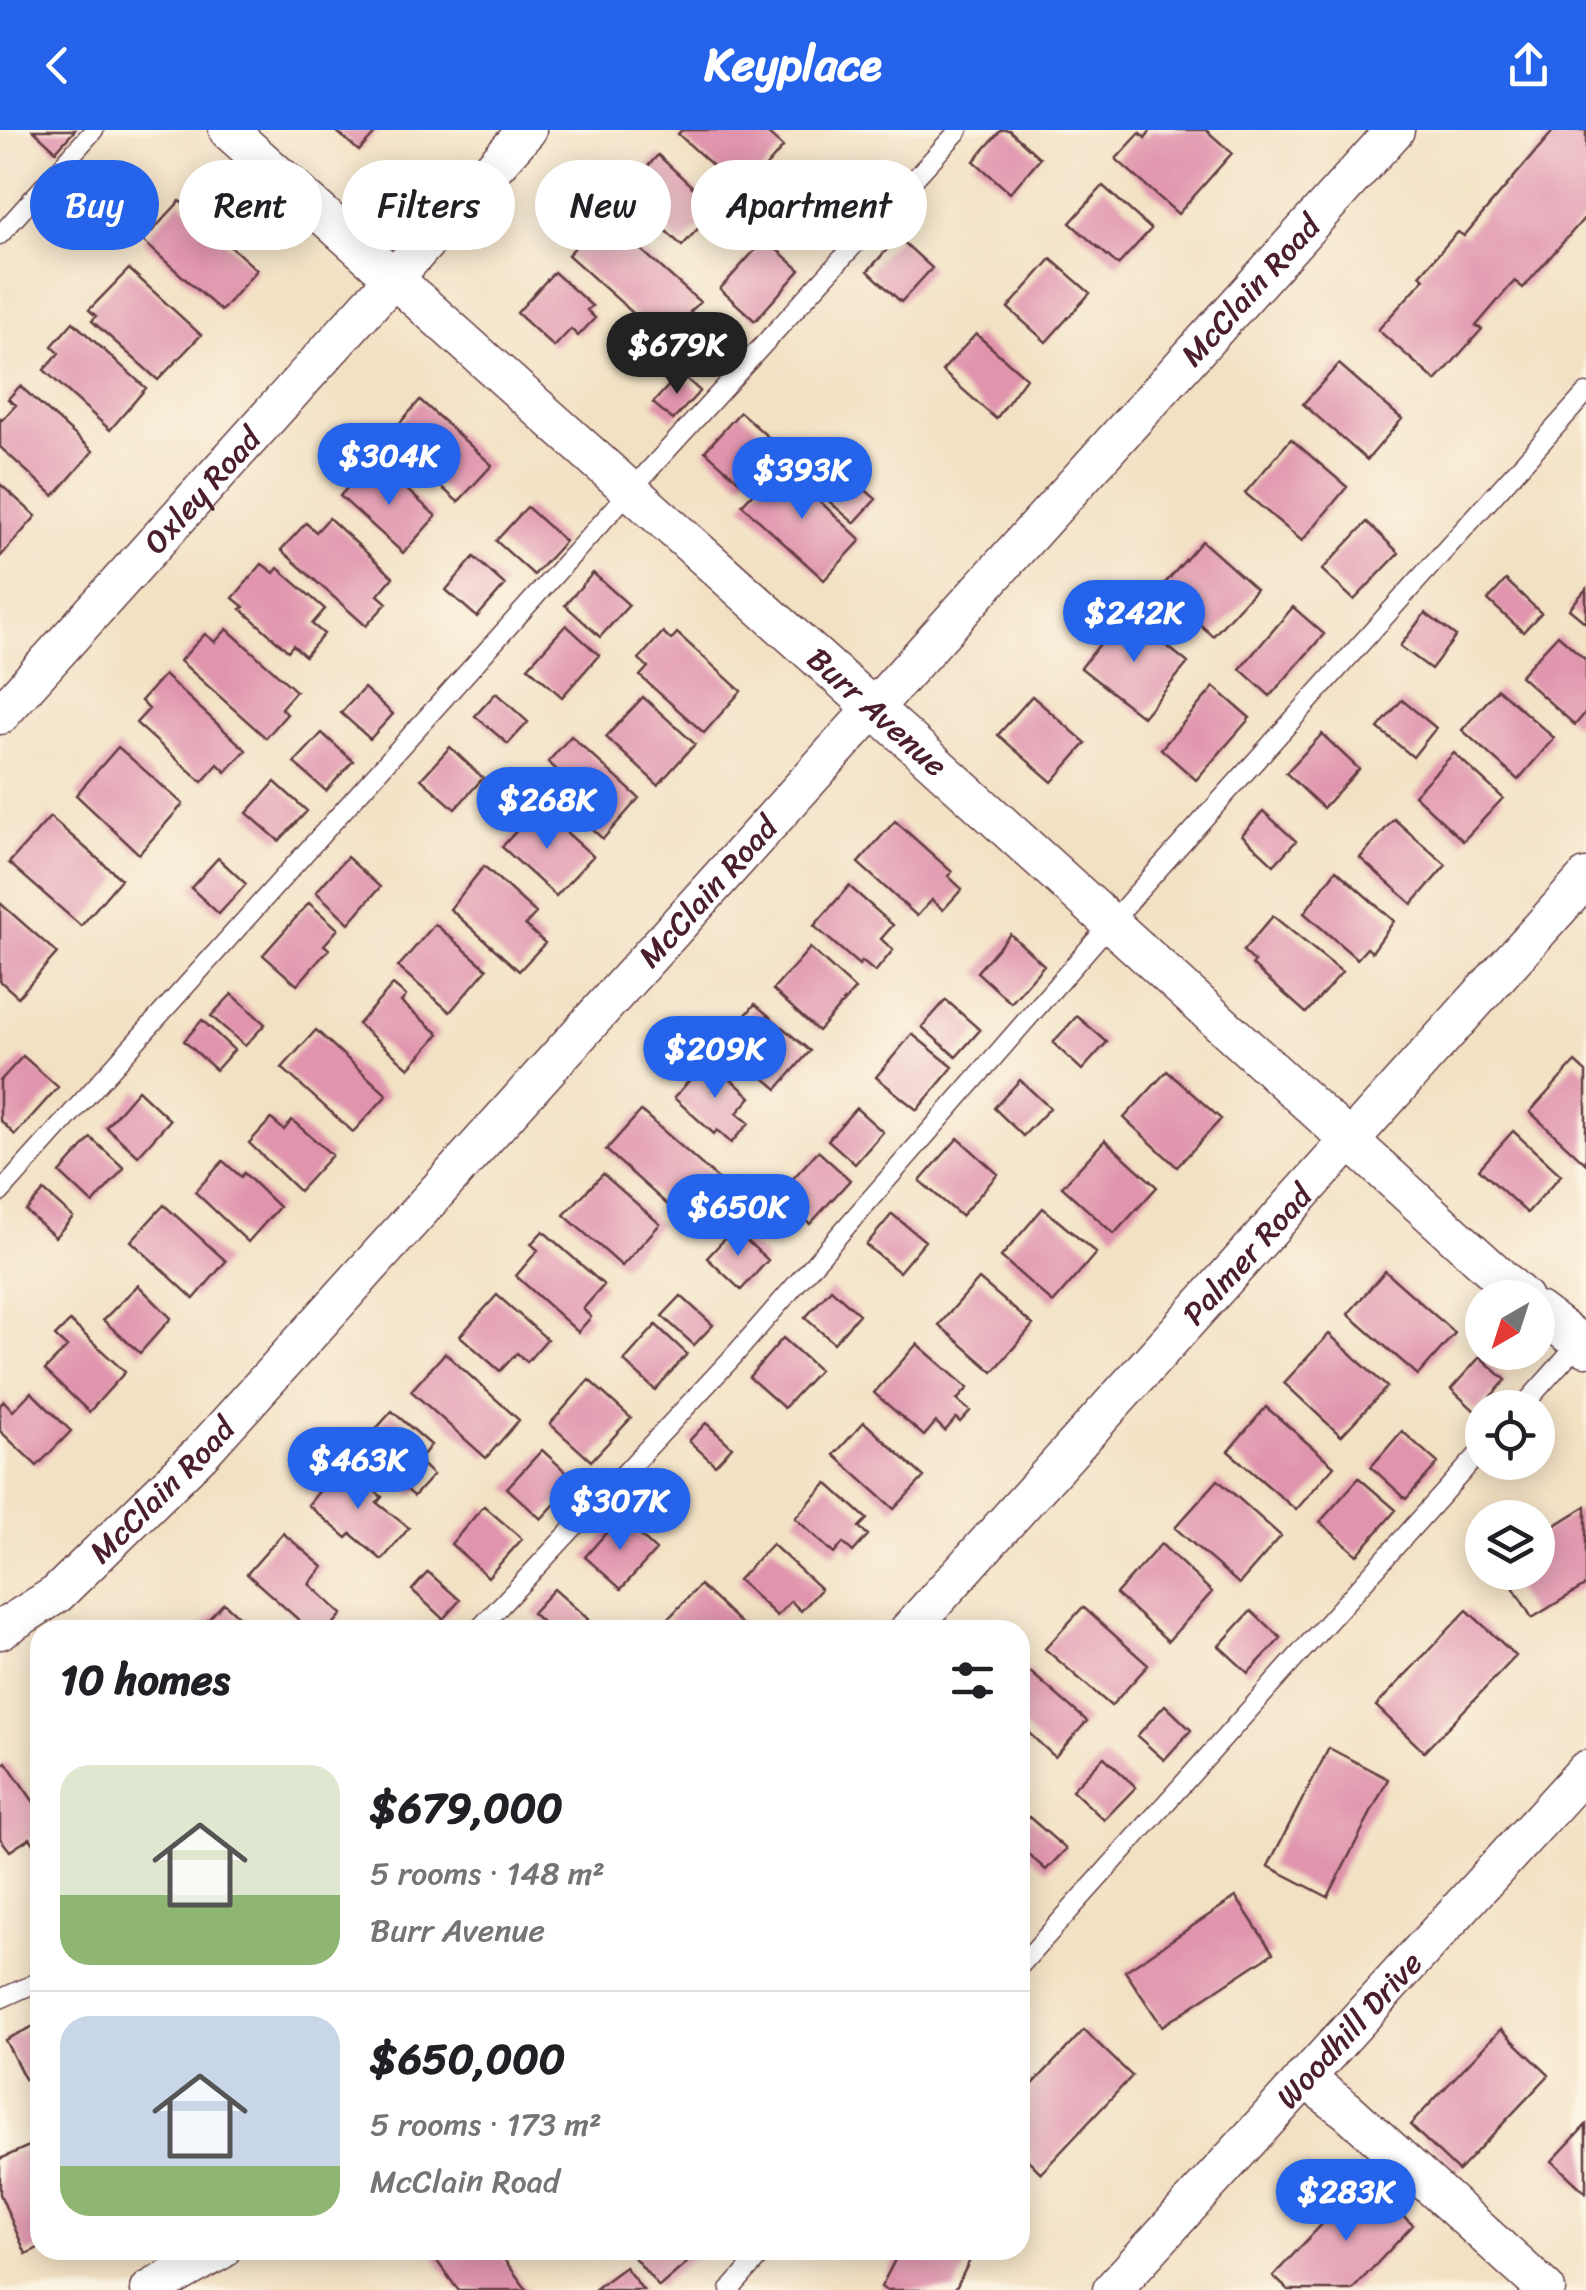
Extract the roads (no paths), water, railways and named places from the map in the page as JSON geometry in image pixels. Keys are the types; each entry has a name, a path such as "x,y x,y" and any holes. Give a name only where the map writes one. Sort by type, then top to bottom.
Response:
{"street":[{"name":"Burr Avenue","path":"228,130 1111,922 1503,1280"},
{"name":"Oxley Road","path":"0,715 527,130"},
{"name":"McClain Road","path":"0,1630 56,1594 202,1452 1395,130"},
{"name":"Palmer Road","path":"918,1620 1586,878"},
{"path":"1555,1322 1584,1342"},
{"name":"Woodhill Drive","path":"1112,2290 1586,1770"},
{"path":"1304,2078 1348,2111 1546,2290"},
{"path":"150,2290 203,2260"}],"lane":[{"path":"0,235 94,130"},
{"path":"0,1193 630,490 959,130"},
{"path":"487,1620 731,1359 1111,922 1586,393"},
{"path":"1538,1390 1584,1342"},
{"path":"1030,1955 1465,1469"},
{"path":"0,1999 30,1986"},
{"path":"730,2290 757,2260"}]}
